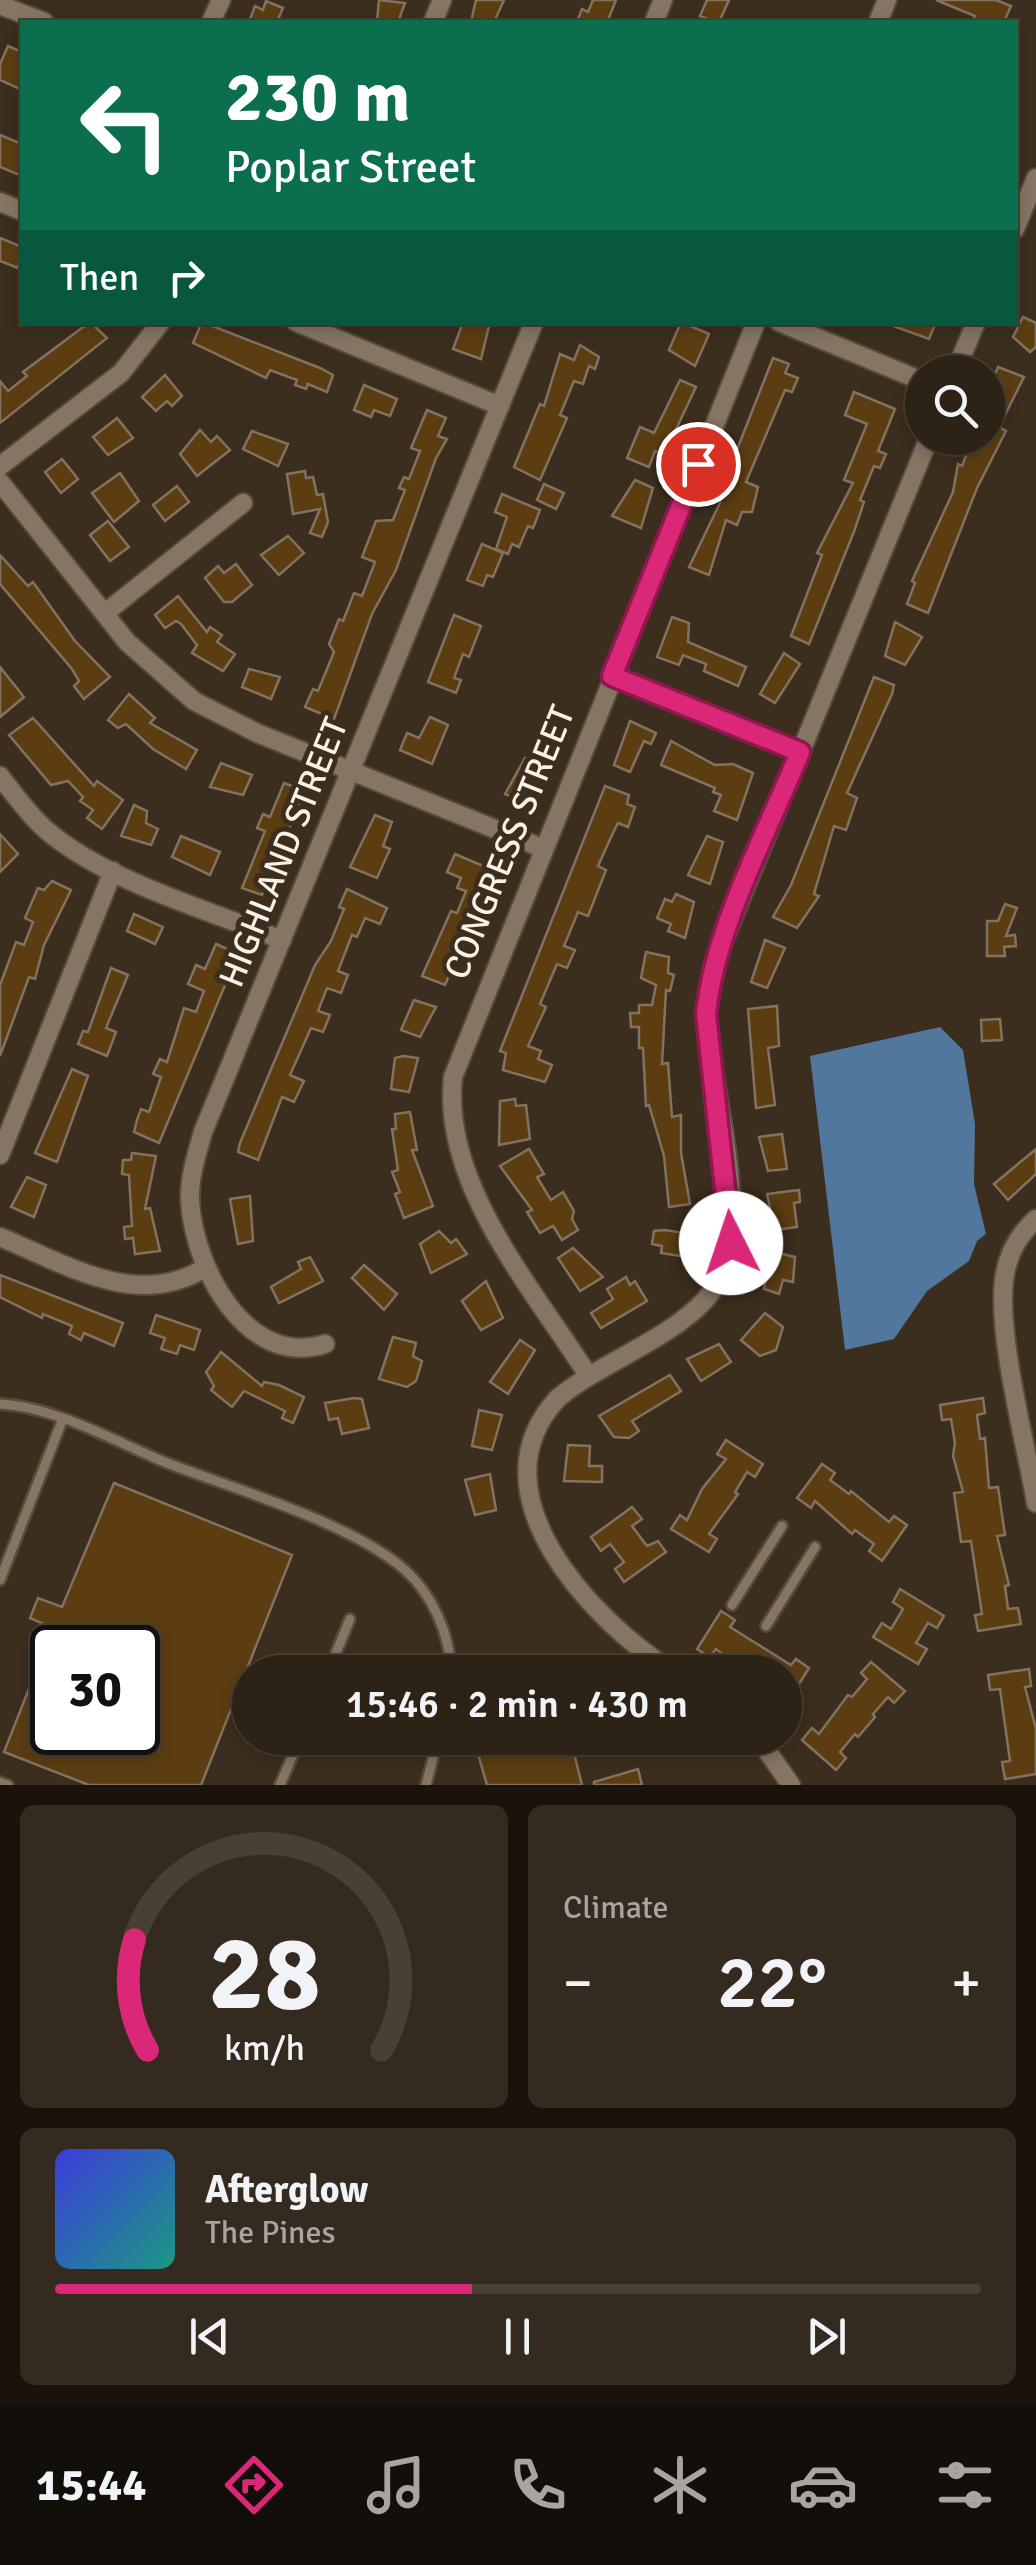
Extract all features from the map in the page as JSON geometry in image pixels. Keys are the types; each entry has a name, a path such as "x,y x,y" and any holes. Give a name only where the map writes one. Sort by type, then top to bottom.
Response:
{"street":[{"path":"0,5 39,20"},
{"path":"1018,222 1036,178"},
{"path":"0,466 121,373 159,325"},
{"path":"303,325 500,406"},
{"name":"HIGHLAND STREET","path":"325,1344 298,1350 261,1335 230,1308 206,1266 191,1212 194,1163 533,325"},
{"name":"CONGRESS STREET","path":"588,1376 482,1208 452,1128 450,1102 458,1057 755,325"},
{"path":"786,325 905,374"},
{"path":"963,355 975,325"},
{"path":"652,1655 600,1612 562,1563 529,1500 525,1463 535,1427 558,1398 690,1313 723,1273 731,1243 706,1014 709,989 721,946 922,455"},
{"path":"0,482 149,665 194,700 244,727 542,848"},
{"path":"105,613 243,504"},
{"path":"612,676 800,752"},
{"path":"0,776 44,828 114,871 282,940"},
{"path":"0,1155 114,871"},
{"path":"1036,1219 1014,1248 1004,1282 1006,1326 1036,1504"},
{"path":"0,1237 129,1286 164,1286 206,1266"},
{"path":"770,1755 792,1785"}],"lane":[{"path":"0,1404 62,1420 324,1526 387,1557 407,1572 436,1613 445,1632 448,1655"},
{"path":"0,1580 62,1420"},
{"path":"732,1605 782,1526"},
{"path":"766,1626 815,1547"},
{"path":"335,1655 350,1620"},
{"path":"280,1785 293,1755"},
{"path":"426,1785 434,1755"},
{"path":"0,1782 8,1785"}],"water":[{"path":"940,1027 963,1050 975,1124 974,1184 986,1234 977,1241 969,1261 927,1291 894,1339 845,1350 810,1056"}],"building":[{"path":"379,0 405,3 399,20 377,20"},
{"path":"476,0 504,0 495,20 471,20"},
{"path":"593,0 616,0 608,20 578,19 582,9 588,12"},
{"path":"707,0 729,0 720,20 700,16"},
{"path":"936,0 996,0 1011,6 1005,20 973,20 975,16"},
{"path":"266,1 283,8 278,20 250,20 255,6 263,10"},
{"path":"8,46 20,51 20,89 0,80 0,64"},
{"path":"0,135 20,143 20,175 0,167"},
{"path":"0,238 20,246 18,268 0,261"},
{"path":"1023,317 1036,323 1036,347 1030,352 1013,337"},
{"path":"86,325 93,325 107,338 0,423 0,381 8,391 27,376 23,372"},
{"path":"201,325 210,325 333,375 327,392 308,384 306,389 295,385 297,380 270,370 266,378 193,343"},
{"path":"462,325 489,325 481,359 453,349"},
{"path":"680,325 709,334 695,366 669,350"},
{"path":"890,325 935,325 929,339"},
{"path":"580,345 599,357 595,369 589,366 583,384 574,381 560,415 567,418 540,480 514,467 540,404 544,406 560,354 574,360"},
{"path":"773,358 789,364 785,373 798,378 792,392 785,390 746,482 758,487 752,512 742,512 737,525 726,520 709,575 689,567 720,503 720,493"},
{"path":"1005,370 1024,377 1005,415"},
{"path":"165,375 182,396 172,406 167,401 156,411 142,397"},
{"path":"680,380 696,387 671,440 676,442 670,457 655,451 649,467 627,458 640,427 654,433"},
{"path":"364,385 397,399 390,416 374,410 371,417 354,410"},
{"path":"854,392 895,409 878,451 886,454 880,468 874,466 860,500 864,502 855,529 809,644 791,636 822,555 817,553 853,483 844,480 867,424 845,415"},
{"path":"427,410 446,418 438,436 447,439 436,458 396,570 372,614 334,719 305,707 313,689 318,691 334,652 329,644 339,619 343,621 354,593 362,596 375,562 362,557 376,521 393,520 405,490 399,488 404,477 409,479 420,451 411,448"},
{"path":"117,418 133,438 108,455 93,437"},
{"path":"200,430 211,442 217,436 230,450 197,476 180,454"},
{"path":"252,431 288,444 278,466 243,449"},
{"path":"966,455 994,455 928,613 907,604 915,583 912,581 953,492 958,464 962,466"},
{"path":"62,459 78,479 61,493 45,472"},
{"path":"305,471 306,478 313,477 317,495 323,494 328,522 322,537 310,533 320,509 293,514 287,474"},
{"path":"120,473 139,501 114,522 92,493"},
{"path":"635,480 653,488 641,528 612,516"},
{"path":"544,484 564,493 556,509 537,500"},
{"path":"177,486 189,502 165,521 153,505"},
{"path":"502,494 540,510 533,528 528,526 519,547 512,544 508,554 496,549 507,517 495,512"},
{"path":"108,521 129,547 110,561 90,535"},
{"path":"288,536 304,553 279,575 261,555"},
{"path":"482,544 503,553 493,577 487,575 483,586 467,580"},
{"path":"0,555 28,586 33,582 75,641 110,677 84,699 74,686 79,681 72,669 0,584"},
{"path":"236,564 252,585 232,602 224,602 205,578 218,566 224,573"},
{"path":"178,596 207,632 210,627 222,635 217,642 235,654 223,671 192,653 197,645 181,624 176,621 165,628 155,615"},
{"path":"454,615 481,626 469,657 463,654 454,678 461,680 456,693 428,682"},
{"path":"672,617 689,623 688,642 746,667 738,686 704,671 706,664 683,655 679,665 657,657"},
{"path":"895,622 922,637 905,665 885,656"},
{"path":"784,653 800,664 775,703 760,694"},
{"path":"0,667 24,697 0,717"},
{"path":"249,669 280,677 271,699 242,687"},
{"path":"874,677 894,685 892,694 847,793 857,798 846,830 834,826 814,894 819,896 797,928 773,917 791,885"},
{"path":"129,694 155,718 150,723 197,750 186,769 153,749 126,724 118,728 108,720"},
{"path":"430,717 448,725 432,764 400,750 407,733 419,738"},
{"path":"33,718 94,786 97,781 123,800 102,829 87,818 93,810 80,801 83,797 68,781 51,785 9,735"},
{"path":"630,721 656,733 651,744 644,741 630,772 614,765"},
{"path":"671,741 715,765 733,764 753,773 737,820 714,811 721,795 713,792 715,788 661,765"},
{"path":"525,758 540,764 535,776 540,778 525,802 505,794"},
{"path":"221,763 252,775 243,795 210,787"},
{"path":"284,783 305,791 262,895 242,888 265,831 257,828 263,814 270,817"},
{"path":"605,786 629,795 627,804 635,807 628,827 618,823 598,866 606,870 588,916 578,912 564,946 575,950 567,968 557,964 540,1004 546,1007 528,1046 541,1051 538,1059 552,1065 545,1082 503,1070 506,1053 500,1051"},
{"path":"134,805 147,811 146,823 158,829 151,845 121,836"},
{"path":"375,815 392,822 383,846 390,849 377,878 350,867"},
{"path":"0,834 18,854 0,872"},
{"path":"181,836 220,852 210,875 172,857"},
{"path":"707,836 723,842 710,884 688,875"},
{"path":"455,854 495,871 445,985 422,976 451,911 457,913 466,891 457,888 461,878 447,872"},
{"path":"52,881 71,890 44,945 35,979 29,977 0,1056 0,985 16,942 24,945 33,922 25,918 38,888 44,890"},
{"path":"347,889 387,908 380,924 365,918 357,937 352,935 338,971 348,975 341,993 327,988 318,1011 330,1015 323,1032 311,1028 290,1075 304,1081 294,1102 282,1097 258,1160 238,1152 240,1143 315,965 331,941 344,909 339,907"},
{"path":"676,894 694,902 685,938 668,931 671,924 657,918 665,899 672,902"},
{"path":"1005,904 1017,908 1006,936 1015,935 1016,946 1004,947 1005,956 987,956 987,921 998,921"},
{"path":"134,914 163,927 155,944 127,931"},
{"path":"765,940 785,948 767,988 751,982"},
{"path":"216,944 234,952 229,965 233,966 159,1143 134,1132 137,1120 141,1109 149,1112 161,1077 153,1074 160,1059 167,1062 184,1008 196,1012 204,991 188,984 196,965 205,969"},
{"path":"646,952 669,957 668,973 674,975 670,991 666,990 662,1064 668,1063 672,1117 681,1115 681,1153 690,1204 669,1207 664,1156 649,1105 646,1106 639,1027 631,1027 630,1013 639,1013 639,1005 652,1005 656,985 641,978"},
{"path":"111,968 128,975 106,1028 116,1032 107,1056 78,1044 83,1031 88,1032"},
{"path":"414,1000 436,1007 420,1037 401,1030"},
{"path":"777,1006 779,1046 768,1048 775,1105 756,1108 748,1009"},
{"path":"1000,1019 1002,1040 982,1041 981,1020"},
{"path":"395,1058 418,1058 409,1092 391,1089"},
{"path":"72,1069 88,1076 57,1162 35,1153"},
{"path":"515,1099 516,1106 526,1105 530,1139 499,1145 500,1101"},
{"path":"410,1112 417,1150 412,1150 433,1206 404,1218 392,1172 398,1170 392,1129 396,1129 395,1114"},
{"path":"782,1134 787,1169 768,1171 759,1137"},
{"path":"529,1149 544,1174 537,1177 551,1200 563,1192 574,1211 572,1219 578,1230 562,1240 553,1226 540,1233 527,1212 532,1210 500,1166"},
{"path":"1036,1149 1036,1174 1008,1200 994,1184"},
{"path":"132,1153 156,1156 145,1209 150,1208 160,1251 135,1254 133,1238 125,1239 124,1227 132,1226 129,1175 122,1174 123,1160 131,1160"},
{"path":"27,1177 46,1185 34,1217 11,1207"},
{"path":"799,1190 800,1202 794,1203 797,1227 775,1230 767,1194"},
{"path":"250,1196 253,1241 238,1244 230,1199"},
{"path":"439,1231 451,1243 456,1239 467,1254 431,1273 420,1244"},
{"path":"654,1231 692,1234 693,1258 661,1253 662,1246 652,1244"},
{"path":"573,1248 603,1277 580,1291 558,1258"},
{"path":"771,1251 795,1257 793,1282 783,1280 779,1294 764,1289"},
{"path":"310,1257 323,1281 279,1303 271,1287 301,1269 298,1262"},
{"path":"364,1265 397,1294 384,1310 352,1278"},
{"path":"0,1275 123,1323 114,1346 84,1333 81,1340 69,1334 72,1326 43,1314 42,1318 0,1297"},
{"path":"626,1277 630,1285 635,1281 647,1301 601,1328 591,1313 613,1299 607,1289"},
{"path":"486,1281 503,1318 481,1330 462,1301"},
{"path":"765,1313 783,1327 776,1350 760,1356 741,1340"},
{"path":"156,1315 200,1330 194,1350 180,1345 177,1354 161,1349 165,1338 150,1333"},
{"path":"393,1337 416,1343 413,1356 422,1361 416,1381 407,1387 379,1379"},
{"path":"520,1340 535,1350 508,1394 490,1382"},
{"path":"719,1344 731,1362 701,1381 687,1359"},
{"path":"221,1352 262,1386 264,1382 279,1385 304,1397 293,1423 282,1418 285,1411 244,1391 232,1407 211,1390 214,1386 206,1372"},
{"path":"670,1375 681,1391 632,1421 639,1431 629,1438 614,1437 599,1416"},
{"path":"983,1398 985,1413 977,1415 980,1439 985,1438 989,1488 998,1487 1005,1535 997,1536 1009,1585 1005,1586 1008,1609 1018,1608 1021,1624 978,1631 975,1615 982,1614 971,1541 961,1542 954,1493 963,1492 953,1456 951,1419 942,1420 940,1405"},
{"path":"362,1399 369,1428 342,1434 338,1418 329,1420 325,1403"},
{"path":"479,1410 502,1415 492,1450 472,1446"},
{"path":"726,1440 763,1464 755,1477 747,1472 735,1492 738,1494 709,1534 717,1539 709,1552 671,1529 680,1515 687,1520 702,1489 726,1459 717,1454"},
{"path":"568,1445 590,1446 589,1466 602,1466 602,1482 564,1481"},
{"path":"822,1464 835,1473 830,1480 849,1494 851,1491 889,1522 894,1516 907,1525 882,1561 869,1551 874,1544 855,1530 852,1534 815,1501 811,1508 797,1498"},
{"path":"490,1474 496,1510 475,1515 465,1480"},
{"path":"114,1483 292,1555 252,1655 232,1655 232,1707 201,1785 89,1785 4,1752 30,1686 30,1755 160,1755 160,1625 46,1625 30,1618 38,1598 62,1607"},
{"path":"632,1507 642,1519 632,1526 647,1546 658,1541 666,1552 624,1582 615,1569 624,1562 610,1544 601,1551 591,1537"},
{"path":"900,1589 944,1616 937,1628 928,1623 916,1643 927,1649 918,1664 873,1637 882,1623 891,1629 903,1609 893,1602"},
{"path":"721,1611 735,1620 730,1627 775,1655 724,1655 716,1649 707,1655 697,1649"},
{"path":"871,1662 905,1691 894,1703 888,1697 858,1737 855,1734 840,1752 846,1758 836,1770 802,1740 812,1728 819,1734 848,1695 852,1697 867,1679 861,1673"},
{"path":"1029,1669 1031,1686 1025,1687 1036,1729 1036,1774 1005,1779 1002,1762 1010,1761 1000,1689 990,1690 988,1675"},
{"path":"478,1755 574,1755 582,1785 487,1785"},
{"path":"638,1769 642,1785 594,1785 594,1782"}],"route":[{"path":"698,464 612,676 800,752 714,964 709,989 706,1014 726,1169 731,1243"}]}
